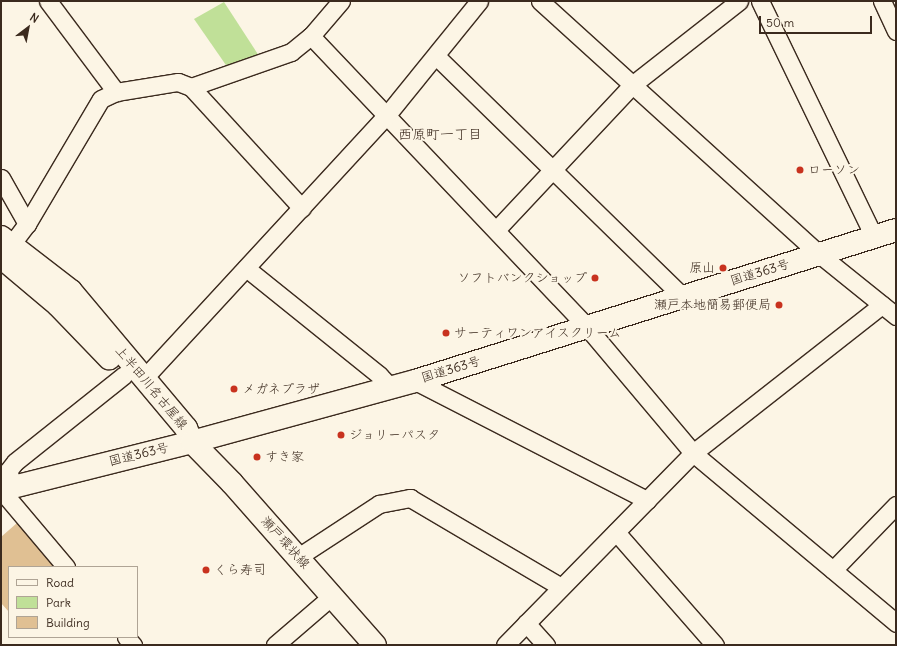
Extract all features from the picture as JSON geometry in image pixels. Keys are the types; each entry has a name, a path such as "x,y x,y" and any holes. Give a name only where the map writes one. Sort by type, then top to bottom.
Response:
{"main road":[{"name":"国道363号","path":"5,489 192,442 391,388 896,230"},
{"name":"上半田川名古屋線","path":"4,246 124,375 164,423 192,442"},
{"name":"上半田川名古屋線","path":"4,246 71,291 111,340 145,377 186,428 192,442"},
{"name":"瀬戸環状線","path":"192,442 232,483 375,645"}],"street":[{"path":"48,1 116,92"},
{"path":"191,87 290,52 311,36 341,1"},
{"path":"145,377 386,116 479,1"},
{"path":"540,1 819,254 896,316"},
{"path":"496,230 632,85 739,1"},
{"path":"760,1 874,237"},
{"path":"882,1 896,31"},
{"path":"311,36 587,327 693,453 896,622"},
{"path":"436,56 683,297"},
{"path":"4,246 26,224 101,99 116,92 178,82 191,87 302,208"},
{"path":"1,178 26,224"},
{"path":"246,268 379,375 391,388"},
{"path":"505,645 693,453 882,305"},
{"path":"65,566 5,489 8,471 15,462 124,375"},
{"path":"415,381 647,500"},
{"path":"298,557 379,504 410,498 561,587"},
{"path":"833,570 896,505"},
{"path":"616,532 715,645"},
{"path":"275,645 332,596"},
{"path":"526,623 546,645"}],"green space":[{"path":"224,2 259,56 228,68 194,19"}],"building":[{"path":"17,523 57,566 8,566 8,611 1,603 1,537"}],"place":[{"name":"ローソン","path":"800,170"},
{"name":"原山","path":"723,268"},
{"name":"ソフトバンクショップ","path":"595,278"},
{"name":"瀬戸本地簡易郵便局","path":"779,305"},
{"name":"サーティワンアイスクリーム","path":"446,333"},
{"name":"メガネプラザ","path":"234,389"},
{"name":"ジョリーパスタ","path":"341,435"},
{"name":"すき家","path":"257,457"},
{"name":"くら寿司","path":"206,570"}],"district":[{"name":"西原町一丁目","path":"440,134"}]}
